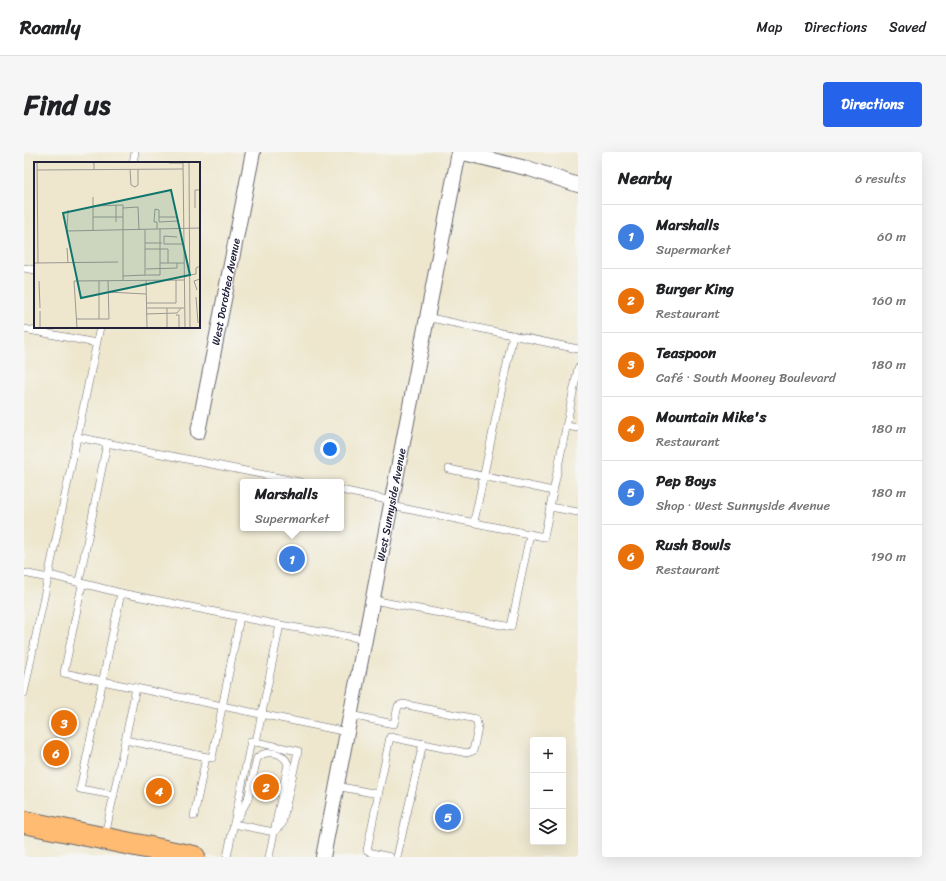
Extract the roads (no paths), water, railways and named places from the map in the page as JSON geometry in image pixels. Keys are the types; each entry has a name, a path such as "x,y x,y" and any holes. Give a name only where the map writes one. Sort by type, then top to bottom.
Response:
{"main road":[{"path":"24,822 194,857"}],"street":[{"name":"West Dorothea Avenue","path":"198,432 254,152"},
{"path":"459,152 530,169 578,185"},
{"name":"West Sunnyside Avenue","path":"322,857 459,152"}],"lane":[{"path":"133,162 135,152"},
{"path":"24,268 34,270"},
{"path":"426,318 578,349"},
{"path":"24,693 100,328"},
{"path":"24,330 96,343"},
{"path":"474,522 513,335"},
{"path":"344,491 544,537 578,368"},
{"path":"566,426 578,428"},
{"path":"77,437 285,479"},
{"path":"107,443 64,672 347,732"},
{"path":"449,470 553,491"},
{"path":"550,507 578,512"},
{"path":"373,600 511,627 530,534"},
{"path":"24,573 81,583 121,593 280,625 364,639"},
{"path":"114,795 80,789 121,593"},
{"path":"125,740 212,758 240,617"},
{"path":"256,742 280,625"},
{"path":"105,839 136,688"},
{"path":"390,737 467,753 473,751 478,728 476,720 402,704 398,706 390,737 367,850 372,853 390,857"},
{"path":"350,715 394,724"},
{"path":"227,857 251,741 298,751 282,824 274,832"},
{"path":"397,857 423,743"},
{"path":"234,824 248,799 257,758 262,753 268,752 286,758 288,764 269,857"},
{"path":"194,816 206,757"},
{"path":"336,786 378,794"},
{"path":"234,824 274,832"}],"place":[{"name":"Marshalls","path":"292,559"},
{"name":"Teaspoon","path":"64,723"},
{"name":"Rush Bowls","path":"56,753"},
{"name":"Burger King","path":"266,787"},
{"name":"Mountain Mike's","path":"159,791"},
{"name":"Pep Boys","path":"448,817"}]}
